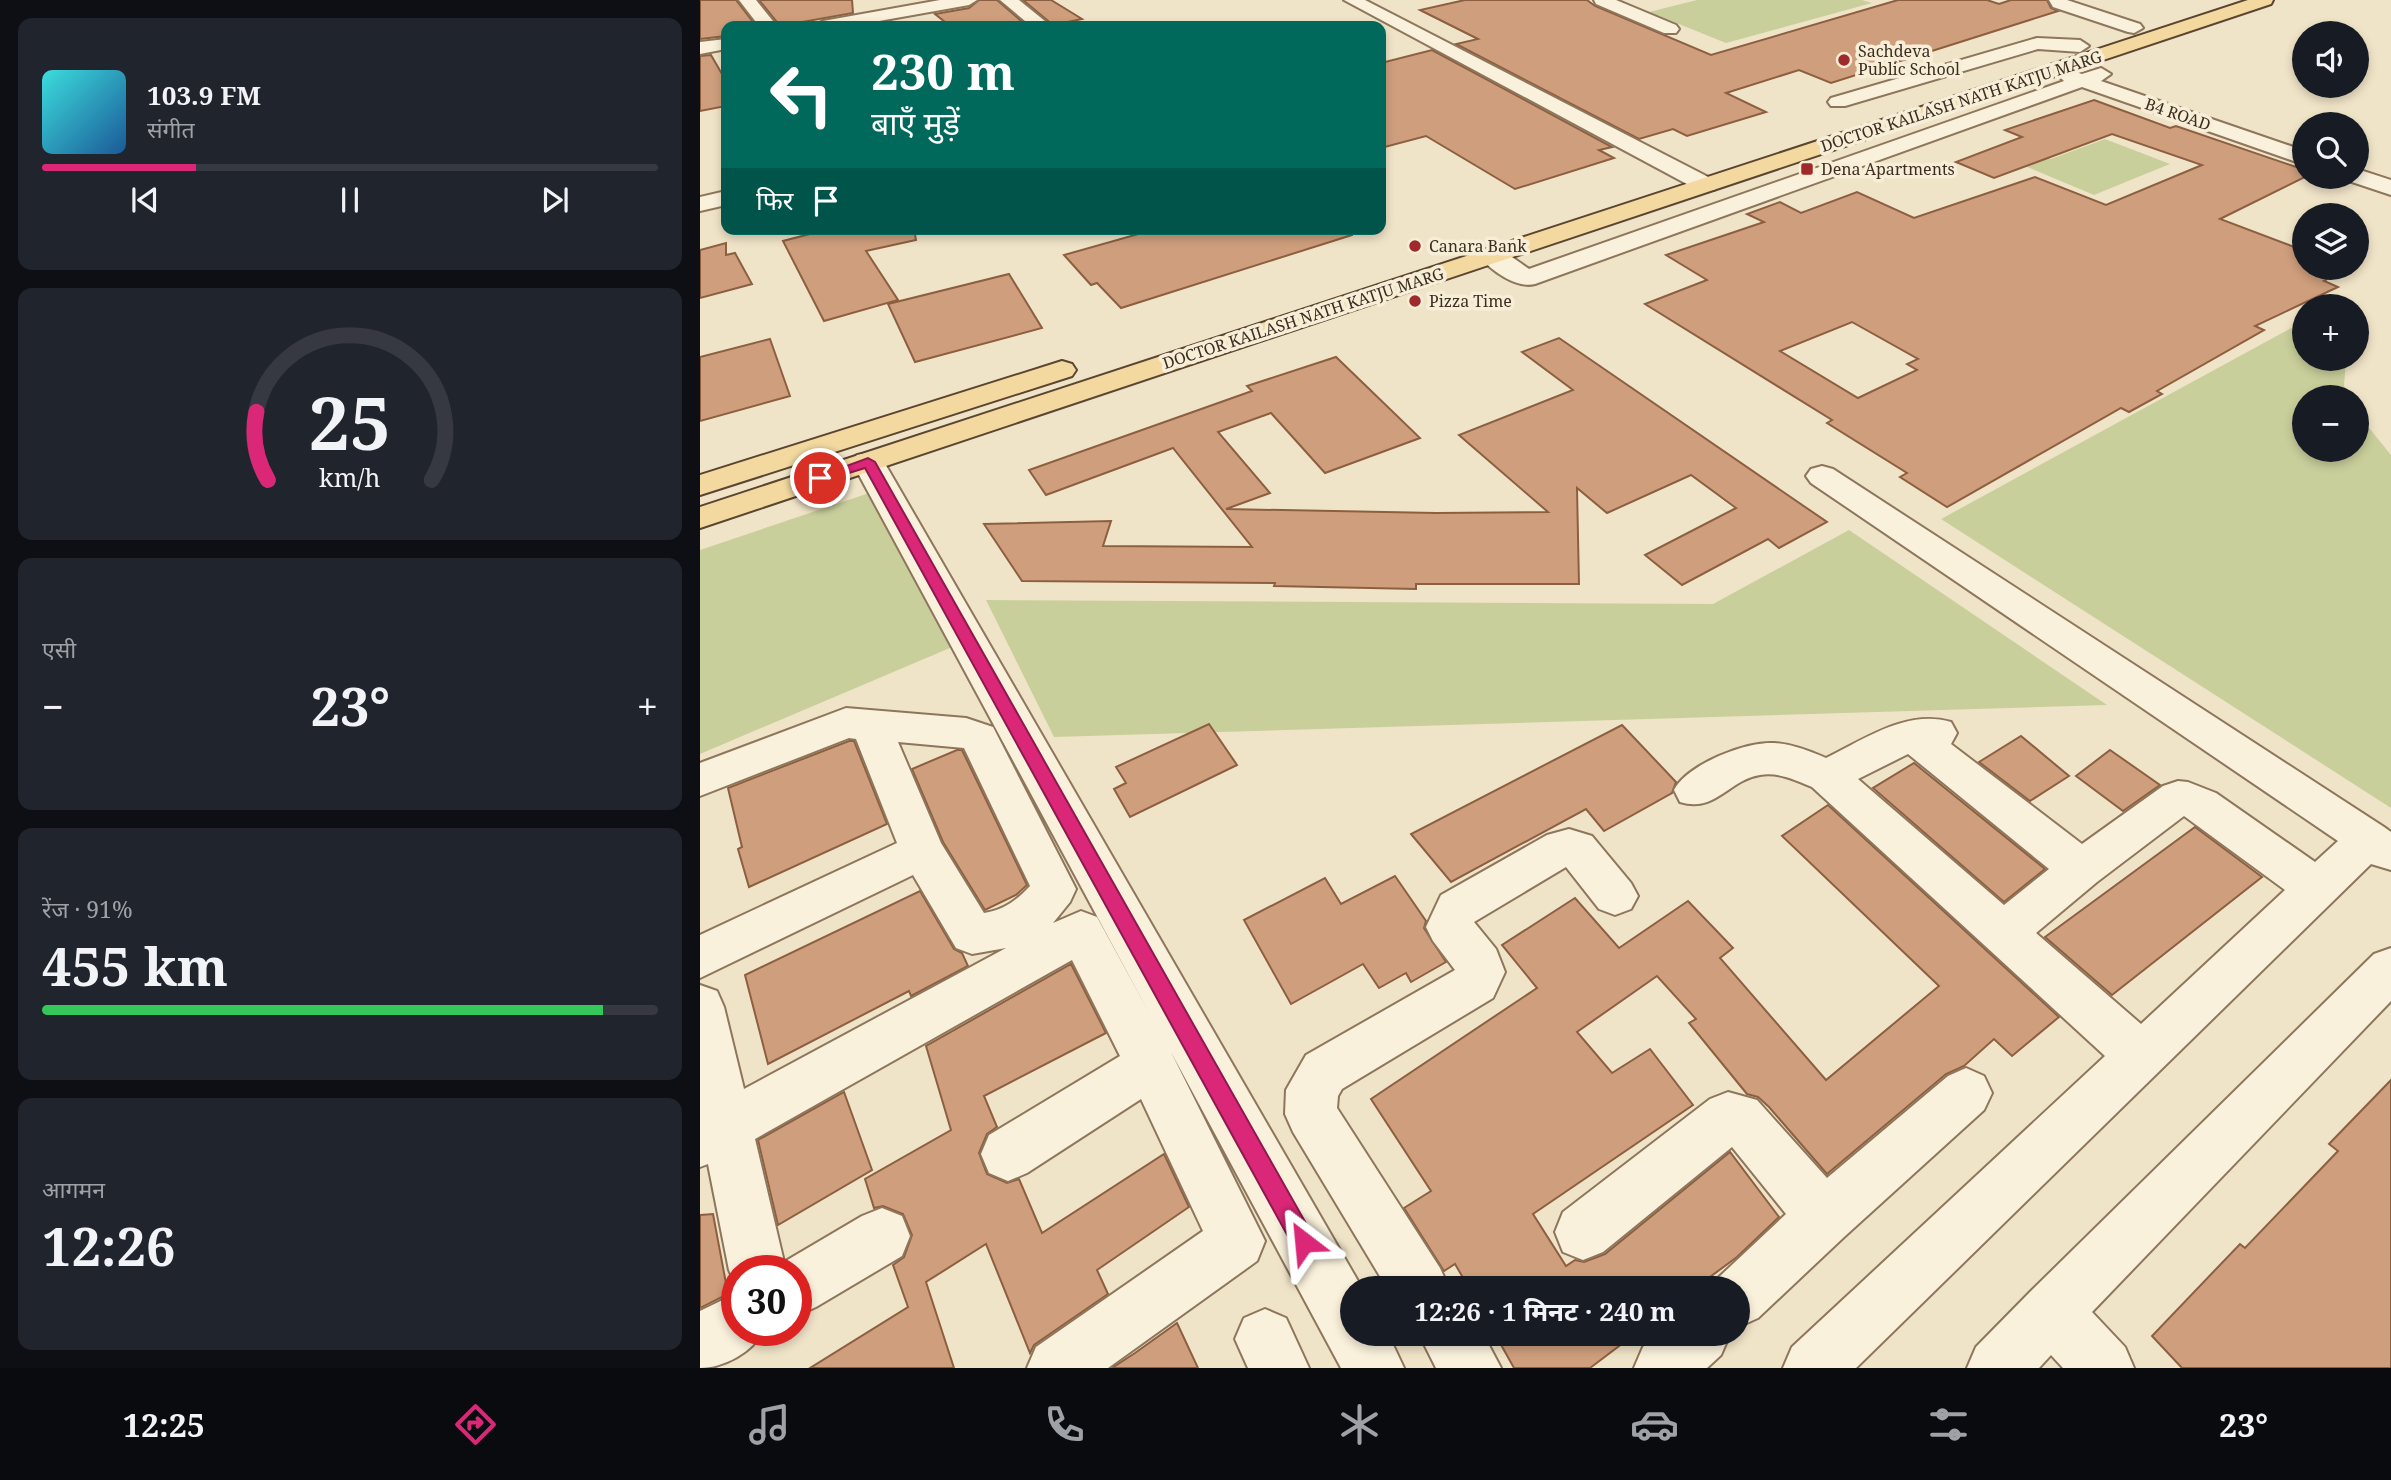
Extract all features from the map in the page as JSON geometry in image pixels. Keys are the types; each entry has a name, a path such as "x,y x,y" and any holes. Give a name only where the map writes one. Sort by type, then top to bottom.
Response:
{"main road":[{"name":"DOCTOR KAILASH NATH KATJU MARG","path":"700,518 1491,256 1692,183 1866,114 2077,67 2134,29 2223,0"},
{"name":"DOCTOR KAILASH NATH KATJU MARG","path":"1317,289 1692,183 2077,67 2265,0"},
{"path":"700,485 1084,363"}],"street":[{"path":"747,0 764,21"},
{"path":"851,21 969,0"},
{"path":"1008,0 1035,21"},
{"path":"1602,0 1670,29"},
{"path":"2055,0 2134,29"},
{"path":"1360,5 1401,2"},
{"path":"1360,5 1692,183 1728,212"},
{"path":"2095,15 2117,7"},
{"path":"1394,42 1421,36"},
{"path":"700,48 721,45"},
{"path":"1491,256 1526,279 1728,212 2077,67"},
{"name":"B4 ROAD","path":"2077,67 2292,139"},
{"name":"B4 ROAD","path":"2077,67 2292,153"},
{"path":"2369,165 2391,172"},
{"path":"2369,180 2391,188"},
{"path":"700,204 721,199"},
{"path":"868,462 1340,1307"},
{"path":"1813,1368 2317,888 2380,847 1822,476"},
{"path":"700,780 846,723 870,724 967,733 979,738 1054,889 1042,907 1014,926 991,934 972,934 922,851 870,724"},
{"path":"1827,776 1931,733 2081,869"},
{"path":"1695,790 1755,758 1777,758 1802,764 1827,776 2140,1055"},
{"path":"2003,933 2081,869 2178,798 2201,805 2317,888"},
{"path":"1412,1276 1311,1114 1312,1090 1325,1072 1476,983 1481,972 1479,964 1449,927 1457,909 1562,848 1569,847 1577,849 1615,896"},
{"path":"700,957 922,851"},
{"path":"713,1134 1081,931 1151,1065 1237,1241 1057,1368"},
{"path":"1997,1368 2391,969"},
{"path":"701,1013 713,1134 753,1255"},
{"path":"1008,1154 1151,1065"},
{"path":"1750,1287 1824,1217 1966,1093"},
{"path":"1583,1231 1728,1117 1739,1118 1749,1127 1824,1217"},
{"path":"812,1278 882,1236"},
{"path":"2052,1312 2104,1368"},
{"path":"700,1344 721,1332"},
{"path":"1362,1346 1374,1368"},
{"path":"1457,1346 1471,1368"},
{"path":"1664,1368 1687,1346"}],"green space":[{"path":"1697,0 1862,0 1872,3 1726,43 1649,12"},
{"path":"2105,139 2170,164 2094,195 1989,151 2011,143 2051,159"},
{"path":"2292,328 2292,371 2345,371 2344,385 2292,385 2292,462 2369,462 2369,428 2391,455 2391,808 1941,519"},
{"path":"875,491 957,645 700,754 700,550"},
{"path":"1849,530 2107,705 1054,737 986,600 1713,604"}],"building":[{"path":"700,0 736,0 752,21 721,21 721,37 700,39"},
{"path":"759,0 852,0 853,13 808,21 776,21"},
{"path":"979,0 997,0 1021,21 944,21 935,14 969,8"},
{"path":"1023,0 1051,0 1082,19 1072,21 1048,21"},
{"path":"1465,0 1587,0 1595,6 1711,55 1898,0 1987,0 1999,4 2011,0 2047,0 2051,8 2058,11 1831,83 1799,70 1726,93 1766,112 1687,136 1673,129 1639,139 1456,44 1478,39 1420,10"},
{"path":"1432,50 1612,147 1599,150 1614,158 1515,189 1426,136 1386,147 1386,62"},
{"path":"711,55 721,72 721,107 700,111 700,56"},
{"path":"2094,100 2170,128 2176,126 2292,166 2292,183 2220,219 2292,246 2292,280 2326,280 2338,287 2323,294 2292,294 2292,309 2255,326 2264,330 2157,391 2162,394 2129,412 2121,408 1947,507 1900,477 1907,473 1827,423 1832,420 1645,304 1707,280 1666,255 1764,222 1747,214 1780,202 1801,213 1857,192 1914,218 2035,177 2106,205 2202,165 2112,134 1994,178 1956,162 2022,137 2005,130","holes":["1852,322 1918,359 1907,364 1917,370 1858,398 1780,351"]},
{"path":"806,235 915,235 916,240 866,251 898,300 824,321 783,241"},
{"path":"1135,235 1352,235 1121,308 1097,283 1091,285 1064,255"},
{"path":"726,243 726,255 735,253 752,284 700,298 700,250"},
{"path":"1009,274 1042,328 915,362 888,304"},
{"path":"1559,338 1827,522 1779,548 1768,539 1682,585 1645,555 1736,508 1691,475 1607,513 1577,488 1579,584 1416,584 1416,589 1274,586 1275,583 1022,581 984,524 1111,521 1103,546 1252,547 1173,448 1046,495 1029,470 1252,391 1247,386 1336,357 1420,438 1325,473 1271,413 1218,432 1270,493 1226,509 1548,512 1459,435 1573,390 1522,352"},
{"path":"770,339 790,396 700,421 700,357"},
{"path":"1209,724 1237,765 1130,817 1114,789 1126,783 1116,767"},
{"path":"1622,725 1676,782 1672,793 1604,831 1586,809 1451,882 1411,834"},
{"path":"2021,736 2069,776 2030,801 1979,762"},
{"path":"854,741 887,824 749,887 738,849 742,847 728,788"},
{"path":"962,750 1027,885 1016,895 985,910 943,842 912,769"},
{"path":"2110,750 2160,785 2123,811 2076,776"},
{"path":"1914,763 2045,869 2004,902 1873,788"},
{"path":"1828,805 2059,1017 2012,1056 1994,1039 1964,1066 1946,1074 1827,1174 1769,1107 1758,1097 1747,1094 1689,1023 1696,1019 1657,976 1577,1032 1612,1073 1650,1049 1693,1105 1533,1214 1566,1266 1575,1260 1584,1262 1605,1254 1730,1152 1779,1217 1737,1257 1711,1276 1462,1276 1455,1264 1444,1271 1404,1208 1431,1191 1371,1099 1537,988 1502,945 1575,898 1619,948 1688,901 1733,948 1720,958 1826,1080 1939,986 1782,836"},
{"path":"2195,827 2262,877 2112,995 2045,937"},
{"path":"1395,876 1426,921 1424,928 1446,962 1411,982 1406,973 1379,988 1363,964 1291,1004 1244,920 1325,878 1341,904"},
{"path":"920,891 954,949 962,953 968,966 911,996 909,991 768,1064 745,975"},
{"path":"1071,964 1106,1033 984,1096 997,1127 987,1134 979,1153 987,1174 1007,1183 1019,1179 1042,1233 1164,1154 1189,1207 1097,1270 1108,1294 1034,1345 1030,1353 986,1244 926,1282 954,1368 810,1368 908,1307 893,1265 904,1257 912,1235 903,1214 883,1206 874,1208 865,1179 951,1130 926,1046"},
{"path":"2391,1080 2391,1368 2182,1368 2152,1336 2240,1244 2245,1248 2338,1151 2329,1144"},
{"path":"844,1092 872,1170 778,1225 758,1140"},
{"path":"713,1214 721,1257 721,1298 700,1308 700,1215"},
{"path":"1177,1323 1198,1368 1112,1368 1135,1353"},
{"path":"1502,1346 1619,1346 1590,1368 1514,1368"}],"place":[{"name":"Sachdeva Public School","path":"1844,60"},
{"name":"Dena Apartments","path":"1807,169"},
{"name":"Canara Bank","path":"1415,246"},
{"name":"Pizza Time","path":"1415,301"}],"route":[{"path":"820,478 868,462 1304,1242"}]}
